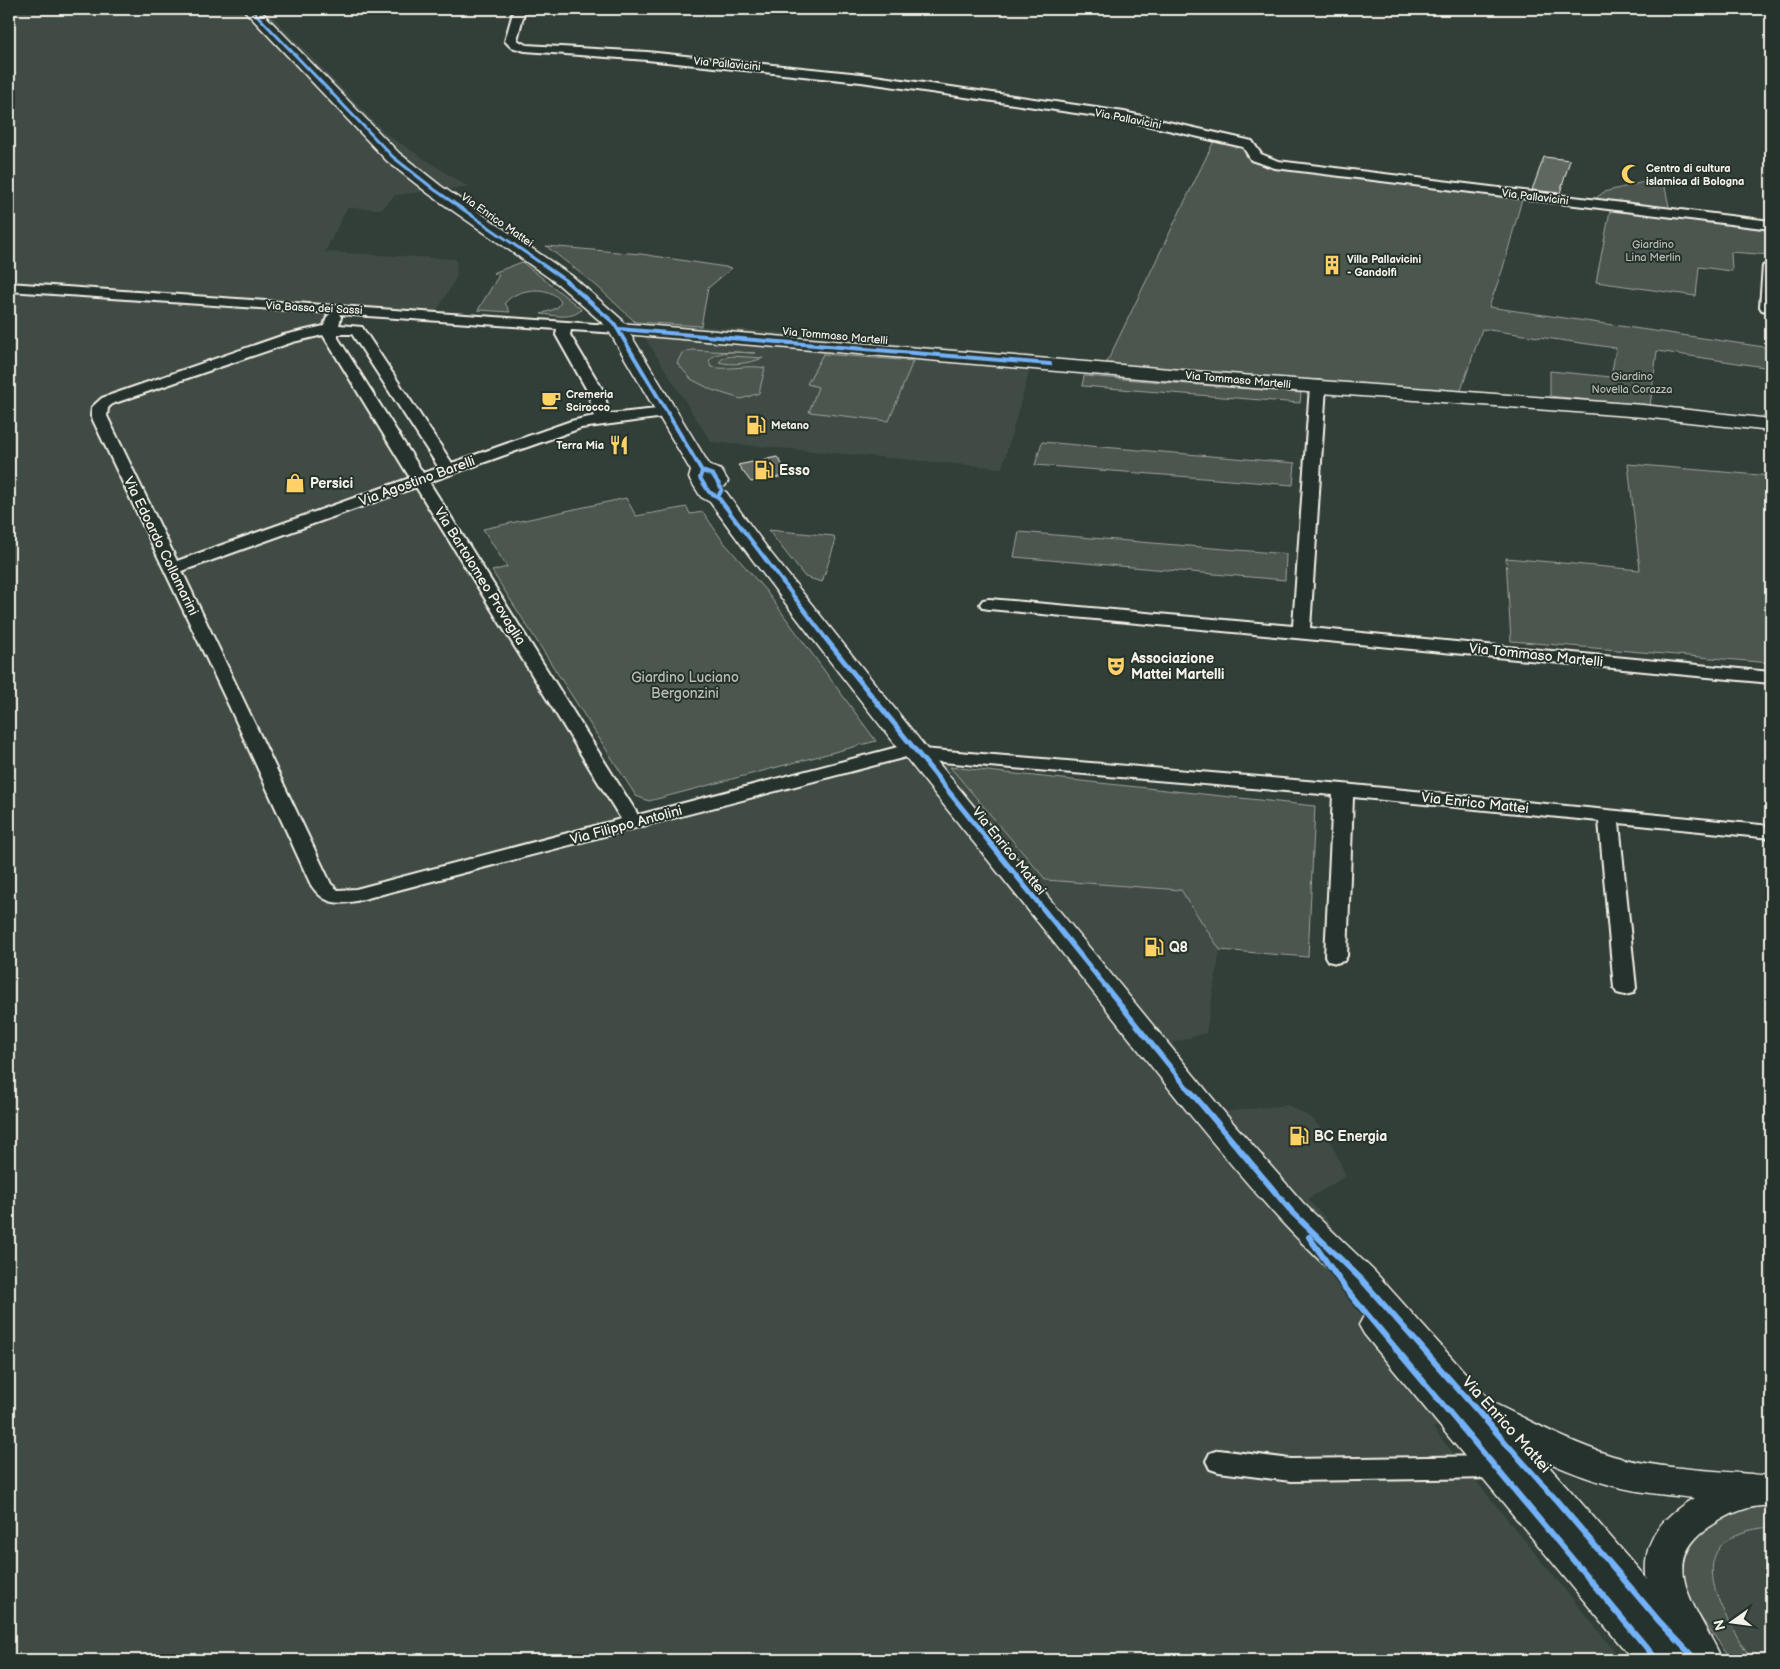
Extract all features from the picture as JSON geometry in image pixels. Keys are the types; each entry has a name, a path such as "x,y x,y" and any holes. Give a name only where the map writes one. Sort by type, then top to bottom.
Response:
{"main road":[{"name":"Via Enrico Mattei","path":"250,9 393,157 435,190 565,280 620,329 702,471 700,478 709,492 718,497 762,557 1108,992 1217,1125 1292,1212 1362,1280 1557,1501 1659,1622 1696,1660"},
{"name":"Via Tommaso Martelli","path":"620,329 1643,411 1771,425"},
{"name":"Via Enrico Mattei","path":"1292,1212 1345,1288 1657,1660"},
{"path":"1478,1412 1569,1456 1614,1471 1648,1478 1764,1491"},
{"path":"1702,1660 1684,1633 1667,1593 1664,1569 1666,1547 1677,1529 1693,1515 1712,1505 1764,1491"}],"street":[{"name":"Via Pallavicini","path":"519,9 511,41 515,45 525,48 647,56 870,79 1124,116 1248,144 1256,157 1275,164 1771,225"},
{"path":"1771,266 1767,308 1771,308"},
{"name":"Via Bassa dei Sassi","path":"9,287 620,329"},
{"path":"339,309 331,322 330,328 358,330 448,470"},
{"path":"565,325 563,335 596,392 602,420"},
{"name":"Via Bartolomeo Provaglia","path":"330,328 332,338 633,823"},
{"name":"Via Edoardo Collamarini","path":"330,328 252,350 102,404 99,416 275,782 321,884 325,892 337,898"},
{"path":"1301,632 1318,386"},
{"name":"Via Agostino Barelli","path":"172,569 577,424 667,413"},
{"name":"Via Tommaso Martelli","path":"988,604 1301,632 1771,678"},
{"name":"Via Filippo Antolini","path":"337,898 356,895 916,751"},
{"name":"Via Enrico Mattei","path":"916,751 1771,832"},
{"path":"1336,956 1342,790"},
{"path":"1608,816 1625,988"},
{"path":"1219,1461 1291,1470 1496,1467"}],"shaded area":[{"path":"9,9 265,9 386,134 468,187 395,195 382,209 347,208 325,252 456,259 457,276 435,314 349,308 328,323 638,821 914,746 950,767 1046,880 1181,890 1220,950 1206,1033 1172,1043 1222,1112 1288,1105 1313,1119 1329,1138 1346,1176 1308,1199 1489,1401 1433,1428 1622,1660 9,1660"},
{"path":"635,322 1034,355 1002,468 711,442"},
{"path":"1771,1527 1771,1660 1752,1660 1728,1622 1717,1596 1712,1573 1713,1556 1721,1545 1737,1534 1758,1528"}],"green space":[{"name":"Giardino Novella Corazza","path":"1216,137 1248,144 1256,157 1275,164 1518,193 1522,199 1503,268 1489,307 1771,348 1771,368 1657,351 1650,406 1550,396 1550,371 1611,377 1616,348 1482,329 1460,393 1105,366"},
{"path":"1648,181 1664,183 1670,211 1592,201 1604,192"},
{"name":"Giardino Lina Merlin","path":"1611,206 1771,225 1771,255 1731,252 1732,271 1699,267 1696,296 1596,282"},
{"path":"546,246 641,254 732,268 708,288 701,326 635,322 598,287"},
{"path":"522,262 581,310 567,316 541,314 557,308 561,302 550,292 533,290 525,291 510,298 505,303 510,312 478,310 499,275 493,273"},
{"path":"691,350 736,352 718,354 713,357 709,361 711,367 765,368 759,393 741,399 712,390 691,379 677,363 682,353"},
{"path":"823,354 913,361 889,421 809,412 818,387 807,384"},
{"path":"732,356 763,358 730,364 719,362 723,358"},
{"path":"1084,376 1301,393 1300,403 1082,386"},
{"path":"1042,442 1295,463 1293,485 1035,465"},
{"path":"1628,464 1771,476 1771,663 1511,641 1506,558 1640,570"},
{"name":"Giardino Luciano Bergonzini","path":"626,498 636,516 687,507 690,514 703,512 722,540 766,591 876,741 649,801 636,796 492,571 507,567 483,529"},
{"path":"768,530 834,536 835,543 822,582 805,577"},
{"path":"1019,532 1286,554 1285,580 1014,557"},
{"path":"950,767 1315,806 1308,957 1220,950 1181,890 1046,880"},
{"path":"1766,1506 1771,1507 1771,1527 1741,1533 1722,1544 1714,1559 1713,1578 1718,1598 1727,1619 1752,1660 1733,1660 1680,1591 1682,1556 1692,1537 1735,1511"}],"building":[{"path":"1544,157 1570,160 1560,193 1532,190"},
{"name":"Esso","path":"777,457 790,475 751,482 738,465"}],"cycle path":[{"path":"251,9 393,157 435,190 565,280 614,323 702,471 713,475 722,489 718,497"},
{"path":"619,329 1050,364"},
{"path":"702,471 700,478 709,492 718,497 762,557 913,749 1217,1125 1292,1212 1362,1280 1557,1501 1659,1621 1696,1660"},
{"path":"1309,1237 1345,1288 1657,1660"}],"place":[{"name":"Centro di cultura islamica di Bologna","path":"1631,174"},
{"name":"Villa Pallavicini - Gandolfi","path":"1332,265"},
{"name":"Cremeria Scirocco","path":"551,400"},
{"name":"Metano","path":"756,425"},
{"name":"Terra Mia","path":"619,445"},
{"name":"Esso","path":"764,470"},
{"name":"Persici","path":"295,483"},
{"name":"Associazione Mattei Martelli","path":"1116,666"},
{"name":"Q8","path":"1154,947"},
{"name":"BC Energia","path":"1299,1136"}]}
